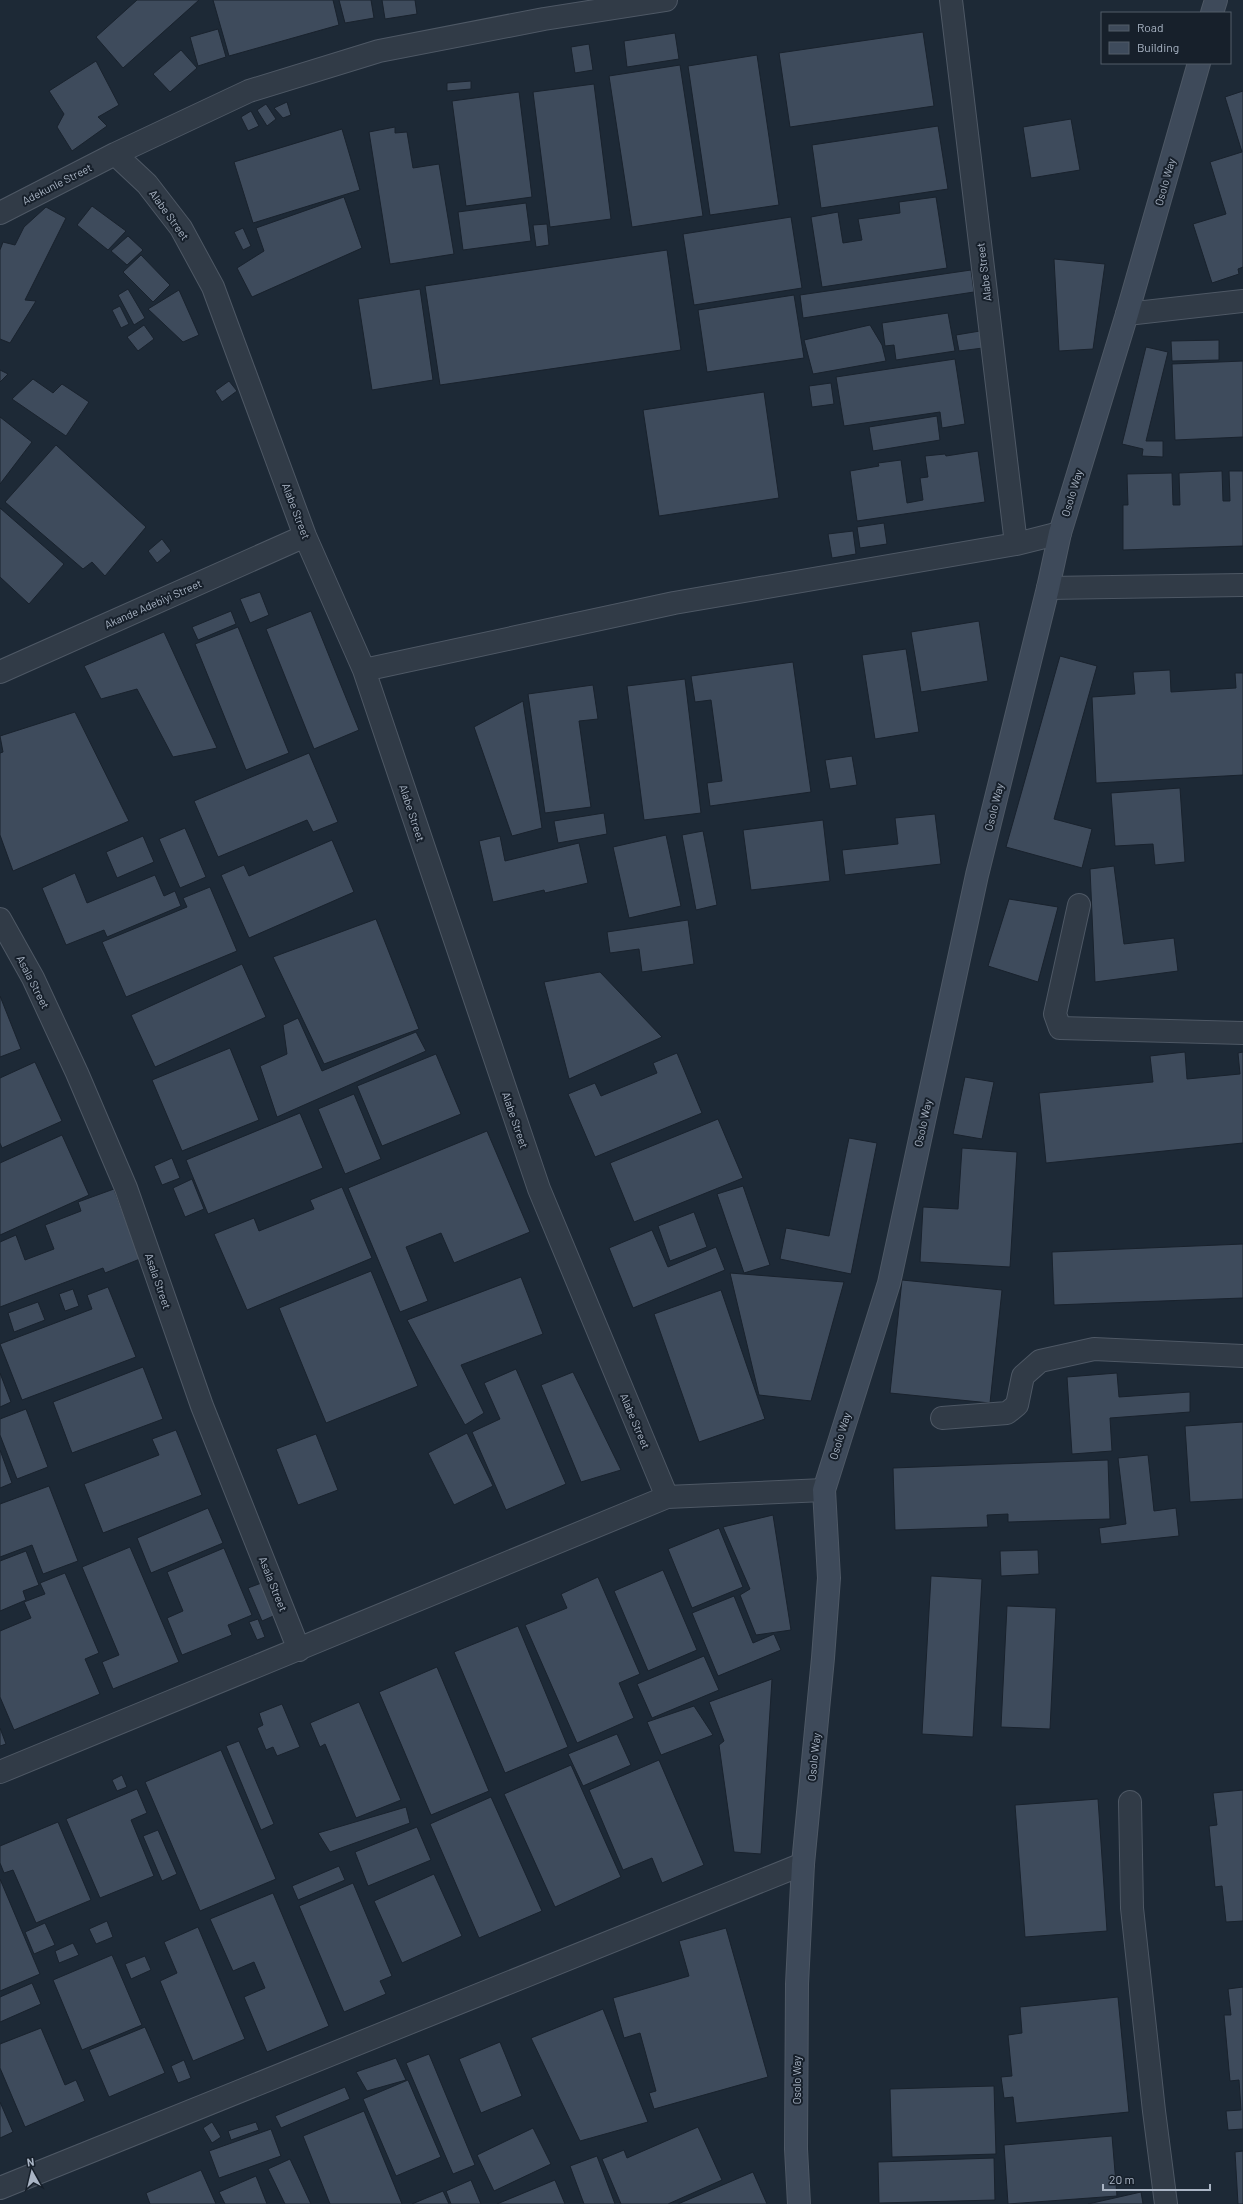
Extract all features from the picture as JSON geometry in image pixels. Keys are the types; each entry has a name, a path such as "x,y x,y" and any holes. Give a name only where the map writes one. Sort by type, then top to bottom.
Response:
{"main road":[{"path":"1212,12 1216,0"},
{"name":"Osolo Way","path":"799,2204 796,2149 797,1992 803,1864 823,1658 829,1578 824,1490 889,1282 977,875 1048,588 1060,533 1127,314 1199,64"}],"street":[{"name":"Adekunle Street","path":"0,213 115,154 249,91 379,51 544,19 666,0"},
{"name":"Alabe Street","path":"951,0 1016,544"},
{"name":"Alabe Street","path":"115,154 146,184 181,228 213,287 305,536 364,670 539,1190 667,1497"},
{"path":"1127,314 1243,301"},
{"path":"364,670 674,603 1016,544 1060,533"},
{"name":"Akande Adebiyi Street","path":"0,672 305,536"},
{"path":"1048,588 1243,585"},
{"path":"1079,905 1055,1014 1060,1028 1243,1033"},
{"name":"Asala Street","path":"0,919 33,978 74,1066 126,1188 202,1406 299,1650"},
{"path":"942,1418 1007,1414 1017,1405 1023,1376 1040,1361 1094,1349 1243,1356"},
{"path":"0,1772 667,1497 824,1490"},
{"path":"1130,1802 1132,1908 1154,2111 1166,2204"},
{"path":"0,2188 803,1864"}],"building":[{"path":"137,0 199,0 123,68 96,37"},
{"path":"213,0 333,0 339,25 229,56"},
{"path":"339,0 371,0 374,18 345,23"},
{"path":"382,0 415,0 417,14 385,19"},
{"path":"218,29 226,57 198,66 190,37"},
{"path":"923,32 934,106 790,127 779,53"},
{"path":"675,33 679,59 627,67 624,41"},
{"path":"589,44 593,70 575,73 571,47"},
{"path":"181,50 197,68 170,92 153,74"},
{"path":"757,55 779,205 710,215 688,66"},
{"path":"96,61 119,105 98,117 107,126 72,151 57,127 64,114 49,91"},
{"path":"680,65 703,216 632,227 609,76"},
{"path":"471,81 471,89 447,91 447,83"},
{"path":"594,84 611,219 550,227 533,92"},
{"path":"1243,91 1243,267 1238,269 1239,274 1212,283 1193,224 1226,214 1210,162 1242,152 1225,97"},
{"path":"519,92 532,197 466,206 452,101"},
{"path":"287,102 291,115 283,118 274,108"},
{"path":"266,104 276,119 267,126 257,110"},
{"path":"251,111 259,126 248,131 241,117"},
{"path":"1071,119 1080,170 1031,178 1023,127"},
{"path":"938,126 948,189 821,208 812,145"},
{"path":"395,127 395,133 407,132 413,168 439,164 454,254 390,264 369,132"},
{"path":"342,129 360,190 253,223 234,162"},
{"path":"344,197 362,248 252,297 237,268 264,251 256,228"},
{"path":"936,197 947,268 822,287 811,217 838,212 843,243 862,240 858,219 900,213 899,202"},
{"path":"526,203 531,241 463,250 458,212"},
{"path":"92,206 126,231 108,250 77,225"},
{"path":"46,207 66,218 25,300 36,301 10,343 0,339 0,250 3,242 15,245 24,227"},
{"path":"791,217 802,288 694,305 683,234"},
{"path":"547,224 549,245 536,247 533,225"},
{"path":"243,228 251,246 243,250 234,232"},
{"path":"128,236 143,250 127,265 111,251"},
{"path":"667,250 681,350 440,385 425,286"},
{"path":"141,255 170,285 153,302 123,272"},
{"path":"1054,259 1105,264 1093,349 1059,351"},
{"path":"971,270 974,292 803,318 800,295"},
{"path":"128,289 145,318 134,325 118,295"},
{"path":"420,289 433,380 372,390 358,299"},
{"path":"179,290 199,335 183,342 148,309"},
{"path":"794,295 804,358 707,372 698,310"},
{"path":"120,306 129,324 121,328 112,310"},
{"path":"948,313 955,351 896,360 894,345 885,346 882,323"},
{"path":"144,325 154,339 138,351 127,337"},
{"path":"870,325 882,345 886,361 813,374 804,340"},
{"path":"980,331 983,348 959,351 956,335"},
{"path":"1219,340 1219,360 1172,361 1171,341"},
{"path":"1146,347 1168,352 1146,441 1163,441 1163,457 1142,456 1143,449 1122,444"},
{"path":"955,359 965,424 942,428 940,412 844,426 836,377"},
{"path":"1243,361 1243,437 1175,440 1172,364"},
{"path":"0,370 8,374 0,382"},
{"path":"33,379 53,393 62,384 89,402 66,436 12,399"},
{"path":"229,381 237,391 222,402 215,391"},
{"path":"831,383 834,404 812,407 809,386"},
{"path":"764,392 779,498 659,516 643,410"},
{"path":"937,416 940,440 873,451 869,427"},
{"path":"0,417 32,442 0,484"},
{"path":"56,445 146,527 105,576 92,562 83,569 5,502"},
{"path":"978,451 985,502 857,521 850,471 879,466 878,463 901,460 907,503 923,500 920,478 928,477 925,456 945,454 946,456"},
{"path":"1222,471 1223,501 1230,501 1229,471 1243,471 1243,546 1123,550 1123,505 1128,505 1127,474 1172,473 1173,505 1180,505 1179,473"},
{"path":"0,508 64,564 29,604 0,577"},
{"path":"884,523 887,544 860,548 857,527"},
{"path":"853,531 856,554 832,558 828,534"},
{"path":"162,539 171,551 157,563 148,551"},
{"path":"260,592 269,615 250,623 240,599"},
{"path":"231,611 236,624 198,640 192,627"},
{"path":"311,611 359,730 314,749 266,629"},
{"path":"979,621 988,681 921,692 911,632"},
{"path":"238,627 289,753 246,770 195,644"},
{"path":"164,632 217,748 173,757 137,689 101,699 84,666"},
{"path":"906,649 919,732 875,739 862,655"},
{"path":"1060,656 1097,666 1054,819 1092,829 1082,868 1006,847"},
{"path":"793,662 811,792 710,806 707,783 722,781 711,700 695,702 691,676"},
{"path":"1170,670 1171,692 1236,688 1235,673 1243,673 1243,775 1096,783 1092,697 1135,694 1133,672"},
{"path":"685,679 701,813 644,820 627,686"},
{"path":"593,685 598,719 579,721 591,807 545,813 528,694"},
{"path":"523,701 542,828 512,836 474,727"},
{"path":"75,712 129,821 13,871 0,835 0,753 3,752 0,736"},
{"path":"309,753 338,822 313,832 307,820 218,857 194,801"},
{"path":"852,756 857,785 830,789 825,760"},
{"path":"1180,788 1185,862 1155,865 1153,844 1115,846 1111,793"},
{"path":"604,813 607,834 558,843 554,821"},
{"path":"935,814 941,864 845,875 842,850 898,844 895,818"},
{"path":"823,820 830,881 751,890 743,830"},
{"path":"185,828 206,877 180,888 159,839"},
{"path":"703,831 717,905 696,910 682,835"},
{"path":"666,835 681,906 629,918 613,847"},
{"path":"143,836 154,862 117,878 106,852"},
{"path":"500,836 505,861 579,843 588,883 545,893 544,890 493,902 479,841"},
{"path":"332,840 354,892 249,938 221,875 244,865 249,876"},
{"path":"1114,866 1124,944 1174,938 1178,971 1095,982 1090,869"},
{"path":"75,873 87,903 155,875 164,896 175,891 181,906 107,937 104,930 66,945 42,888"},
{"path":"210,887 237,951 126,997 102,942 187,907 183,898"},
{"path":"1009,899 1058,907 1038,982 988,966"},
{"path":"376,919 419,1029 324,1064 273,957"},
{"path":"688,920 694,964 642,972 639,949 610,953 607,932"},
{"path":"242,964 266,1017 155,1067 131,1015"},
{"path":"600,972 662,1037 569,1079 544,982"},
{"path":"0,996 21,1049 0,1057"},
{"path":"298,1018 322,1071 416,1032 426,1051 277,1117 260,1066 287,1054 283,1025"},
{"path":"230,1048 259,1120 182,1151 152,1080"},
{"path":"1185,1052 1187,1079 1240,1074 1238,1053 1243,1052 1243,1143 1046,1163 1039,1093 1153,1082 1150,1056"},
{"path":"677,1053 702,1113 595,1157 568,1094 595,1083 601,1096 657,1073 653,1063"},
{"path":"436,1054 461,1114 382,1146 357,1086"},
{"path":"35,1062 62,1121 2,1148 0,1143 0,1078"},
{"path":"965,1077 994,1082 982,1139 953,1134"},
{"path":"354,1094 381,1159 345,1174 318,1109"},
{"path":"300,1113 323,1168 208,1214 186,1160"},
{"path":"718,1119 743,1178 634,1222 610,1163"},
{"path":"487,1131 530,1232 454,1263 441,1233 406,1247 428,1301 400,1312 348,1188"},
{"path":"62,1135 89,1195 0,1235 0,1163"},
{"path":"849,1138 877,1143 851,1274 780,1259 786,1228 829,1236"},
{"path":"962,1148 1017,1152 1010,1267 920,1262 923,1207 958,1209"},
{"path":"172,1158 180,1178 162,1185 154,1166"},
{"path":"192,1179 204,1209 185,1217 173,1188"},
{"path":"743,1186 770,1265 744,1273 717,1194"},
{"path":"342,1187 372,1258 247,1310 214,1234 254,1218 259,1231 314,1209 310,1200"},
{"path":"114,1189 140,1259 105,1273 103,1268 0,1307 0,1242 16,1235 25,1260 54,1249 45,1225 81,1211 78,1202"},
{"path":"694,1212 707,1247 670,1261 658,1226"},
{"path":"652,1230 668,1267 716,1247 725,1270 633,1308 609,1248"},
{"path":"1243,1244 1243,1298 1054,1305 1052,1252"},
{"path":"371,1271 418,1386 326,1423 279,1308"},
{"path":"730,1273 844,1282 811,1401 759,1395"},
{"path":"521,1277 543,1334 461,1365 484,1413 465,1425 407,1320"},
{"path":"902,1280 1002,1290 990,1403 890,1393"},
{"path":"108,1287 136,1357 22,1400 0,1344 92,1309 87,1295"},
{"path":"73,1289 79,1306 65,1311 59,1294"},
{"path":"721,1290 765,1419 699,1442 654,1314"},
{"path":"38,1302 45,1320 14,1332 8,1313"},
{"path":"143,1367 163,1419 72,1453 53,1402"},
{"path":"516,1369 566,1484 506,1510 472,1432 500,1419 484,1383"},
{"path":"573,1372 621,1470 581,1482 541,1385"},
{"path":"0,1373 11,1402 0,1407"},
{"path":"1117,1373 1119,1397 1190,1392 1190,1412 1110,1418 1112,1451 1072,1454 1067,1377"},
{"path":"26,1409 48,1467 17,1479 0,1435 0,1419"},
{"path":"1243,1422 1243,1499 1190,1502 1185,1426"},
{"path":"176,1430 202,1495 103,1533 84,1484 159,1455 152,1439"},
{"path":"467,1433 493,1486 454,1505 428,1453"},
{"path":"316,1434 338,1490 298,1505 276,1449"},
{"path":"0,1450 12,1483 0,1488"},
{"path":"1148,1455 1154,1511 1176,1508 1179,1536 1101,1544 1099,1528 1126,1524 1118,1458"},
{"path":"1108,1460 1110,1519 1008,1522 1008,1514 987,1515 988,1527 895,1530 893,1468"},
{"path":"49,1486 78,1561 43,1574 32,1545 0,1557 0,1504"},
{"path":"208,1508 223,1543 151,1573 137,1538"},
{"path":"773,1515 791,1630 756,1635 740,1595 750,1589 723,1527"},
{"path":"719,1528 743,1587 692,1608 668,1549"},
{"path":"130,1547 179,1662 113,1689 102,1662 119,1655 82,1567"},
{"path":"224,1548 252,1615 228,1625 232,1635 182,1655 167,1618 183,1611 167,1572"},
{"path":"1038,1550 1039,1574 1001,1576 1000,1551"},
{"path":"26,1551 39,1585 23,1591 26,1600 0,1611 0,1561"},
{"path":"663,1570 697,1650 648,1671 614,1591"},
{"path":"65,1573 99,1653 85,1659 100,1694 14,1730 0,1697 0,1631 31,1618 24,1602 45,1594 40,1583"},
{"path":"931,1576 982,1579 973,1737 922,1734"},
{"path":"598,1577 640,1674 619,1683 634,1718 577,1743 525,1625 567,1608 561,1594"},
{"path":"264,1582 278,1614 262,1621 248,1588"},
{"path":"734,1596 753,1643 774,1634 781,1650 718,1676 692,1613"},
{"path":"1007,1606 1056,1608 1050,1729 1001,1727"},
{"path":"258,1619 265,1637 257,1640 249,1622"},
{"path":"518,1626 568,1747 505,1773 454,1652"},
{"path":"704,1656 719,1690 652,1718 637,1684"},
{"path":"437,1667 489,1791 431,1815 379,1692"},
{"path":"772,1679 761,1854 734,1852 719,1745 724,1741 709,1702"},
{"path":"359,1702 401,1800 356,1818 325,1744 320,1747 310,1723"},
{"path":"282,1704 300,1747 277,1756 273,1747 266,1750 257,1728 263,1725 259,1713"},
{"path":"694,1706 713,1735 661,1755 647,1722"},
{"path":"0,1728 6,1744 0,1746"},
{"path":"617,1734 631,1765 583,1786 568,1754"},
{"path":"239,1741 274,1824 261,1830 226,1746"},
{"path":"221,1750 276,1879 200,1911 145,1782"},
{"path":"659,1760 704,1865 662,1883 652,1858 623,1870 589,1790"},
{"path":"571,1765 621,1877 555,1907 504,1794"},
{"path":"122,1775 127,1787 117,1791 112,1780"},
{"path":"137,1789 147,1813 131,1820 154,1876 100,1898 66,1819"},
{"path":"1243,1790 1243,1921 1226,1922 1222,1886 1215,1887 1209,1826 1217,1825 1213,1793"},
{"path":"491,1797 542,1911 479,1938 430,1824"},
{"path":"1098,1799 1107,1931 1025,1937 1015,1805"},
{"path":"406,1807 410,1823 330,1852 318,1833"},
{"path":"58,1822 91,1900 36,1923 13,1870 4,1873 0,1863 0,1846"},
{"path":"417,1827 431,1860 368,1886 355,1852"},
{"path":"158,1830 177,1874 162,1881 143,1836"},
{"path":"339,1866 345,1880 298,1900 292,1886"},
{"path":"434,1874 462,1936 402,1963 374,1901"},
{"path":"0,1879 40,1974 0,1991"},
{"path":"353,1883 392,1976 380,1981 386,1994 344,2012 299,1906"},
{"path":"273,1893 329,2026 267,2052 244,1997 265,1988 254,1962 233,1971 210,1919"},
{"path":"107,1921 113,1937 96,1944 89,1929"},
{"path":"45,1923 55,1945 34,1954 25,1932"},
{"path":"198,1927 245,2039 193,2061 160,1981 177,1973 164,1942"},
{"path":"726,1928 768,2077 654,2109 649,2093 656,2091 640,2033 624,2038 613,1998 689,1976 679,1941"},
{"path":"73,1943 79,1955 59,1963 55,1951"},
{"path":"112,1955 142,2025 82,2050 53,1980"},
{"path":"145,1956 151,1970 131,1979 125,1964"},
{"path":"32,1983 41,2004 0,2022 0,1997"},
{"path":"1243,1987 1243,2129 1228,2130 1226,2111 1241,2110 1239,2080 1230,2081 1224,2015 1231,2015 1228,1989"},
{"path":"1118,1997 1129,2112 1016,2123 1013,2097 1004,2098 1001,2077 1012,2076 1008,2035 1022,2033 1020,2007"},
{"path":"603,2009 648,2122 580,2141 531,2038"},
{"path":"145,2027 165,2073 109,2097 89,2050"},
{"path":"41,2028 65,2085 76,2080 85,2101 25,2127 0,2068 0,2044"},
{"path":"500,2042 522,2096 481,2113 459,2059"},
{"path":"429,2054 475,2165 453,2174 406,2063"},
{"path":"396,2058 406,2080 367,2091 356,2072"},
{"path":"184,2060 191,2078 178,2083 171,2066"},
{"path":"408,2080 441,2157 396,2176 363,2099"},
{"path":"994,2086 996,2154 892,2157 890,2089"},
{"path":"345,2087 350,2099 281,2128 275,2116"},
{"path":"0,2102 13,2132 0,2138"},
{"path":"364,2111 402,2204 330,2204 303,2136"},
{"path":"212,2122 221,2137 212,2143 203,2128"},
{"path":"256,2122 259,2130 231,2140 228,2131"},
{"path":"698,2127 722,2180 668,2204 621,2204 602,2159 624,2150 627,2158"},
{"path":"533,2128 551,2164 494,2191 477,2155"},
{"path":"271,2129 281,2156 219,2178 209,2151"},
{"path":"1112,2136 1117,2196 1008,2204 1004,2145"},
{"path":"1243,2151 1243,2204 1238,2204 1235,2152"},
{"path":"597,2156 615,2204 584,2204 570,2166"},
{"path":"994,2158 995,2200 879,2203 878,2162"},
{"path":"290,2159 311,2204 285,2204 268,2169"},
{"path":"201,2170 216,2204 150,2204 146,2193"},
{"path":"753,2172 767,2204 678,2204"},
{"path":"256,2176 267,2204 225,2204 219,2192"},
{"path":"471,2180 481,2204 451,2204 446,2191"},
{"path":"555,2180 565,2204 497,2204"},
{"path":"443,2191 449,2204 412,2204"},
{"path":"1141,2192 1143,2204 1088,2204"}]}
